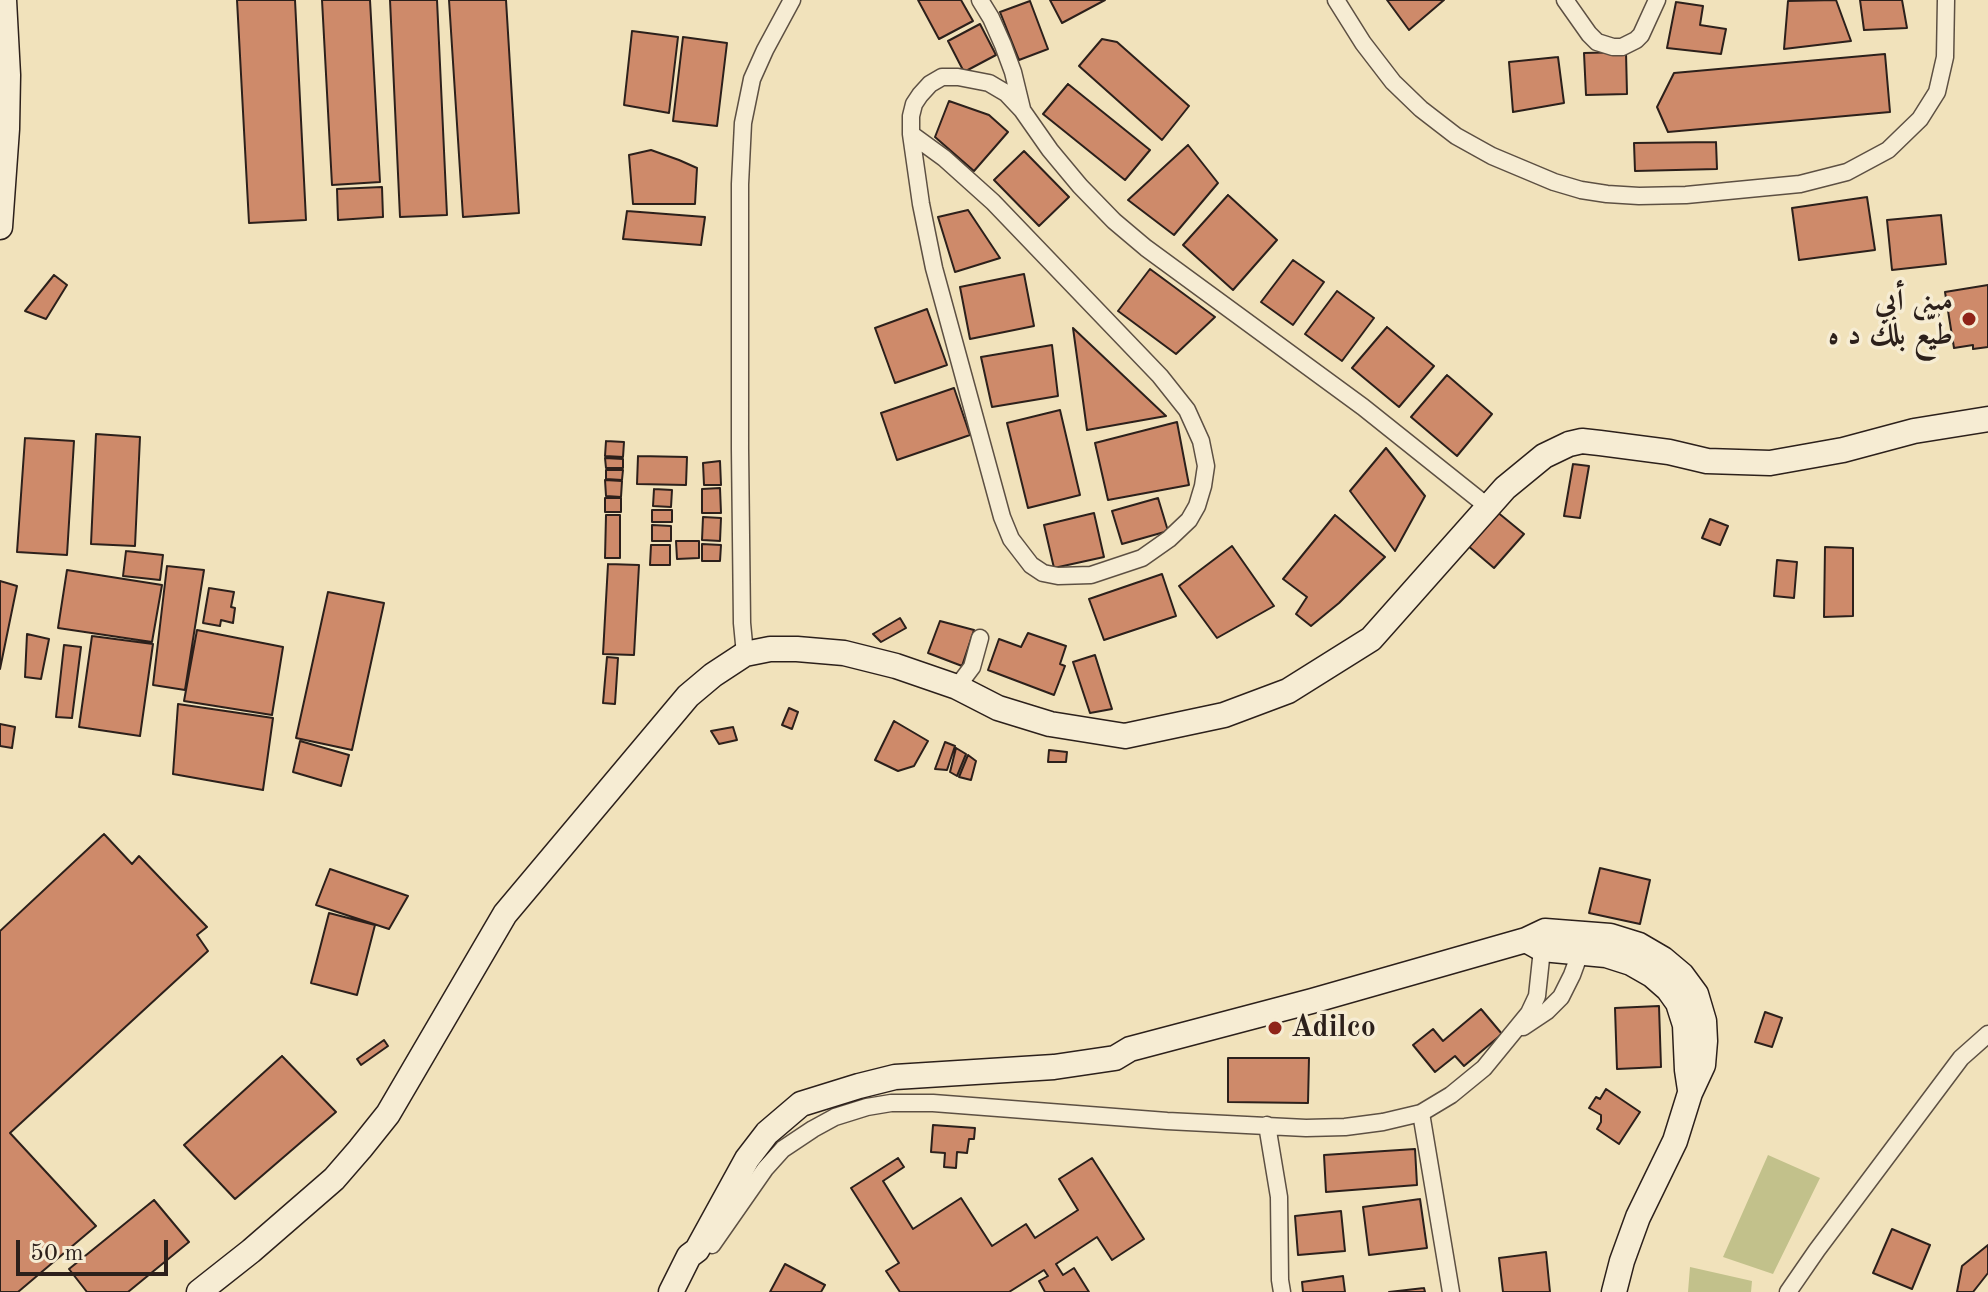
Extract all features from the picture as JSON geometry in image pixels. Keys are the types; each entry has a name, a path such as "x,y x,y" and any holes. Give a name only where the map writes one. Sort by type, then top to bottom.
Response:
{"main road":[{"path":"0,227 8,75 4,0"},
{"path":"199,1292 251,1251 343,1169 388,1114 505,914 688,696 745,654 770,649 844,653 896,666 957,687 998,708 1050,724 1125,736 1224,715 1288,691 1371,639 1505,488 1544,456 1569,444 1582,441 1669,452 1707,461 1770,463 1843,450 1914,431 1988,419"},
{"path":"671,1292 722,1169 744,1136 760,1119 858,1070 888,1063 1115,1045 1130,1049 1538,940 1581,943 1610,936 1639,945 1682,975 1696,994 1704,1021 1705,1041 1703,1065 1690,1093 1675,1141 1638,1217 1614,1292"}],"street":[{"path":"745,654 740,449 740,184 743,123 752,79 792,0"},
{"path":"980,0 1003,45 1022,110"},
{"path":"1336,0 1393,82 1456,136 1492,156 1554,182 1581,190 1639,196 1686,195 1800,184 1847,172 1888,150 1920,119 1937,92 1945,57 1946,0"},
{"path":"1565,0 1597,42 1622,47 1641,35 1657,0"},
{"path":"911,134 944,158 993,202 1160,376 1187,410 1201,441 1206,466 1197,506 1189,520 1169,539 1142,558 1091,575 1043,573 1031,565 1011,539 1002,517 934,268 921,204 911,134 911,116 914,104 930,84 942,77 989,83 1006,93 1080,186 1114,221 1146,248 1363,407 1487,506"},
{"path":"957,687 972,667 980,638"},
{"path":"686,1262 700,1257 712,1245 765,1169 783,1149 835,1117 867,1107 891,1103 933,1103 1306,1128 1345,1127 1421,1113 1451,1095 1484,1068 1529,1013 1537,996 1538,940"},
{"path":"1512,1034 1547,1011 1561,997 1572,975 1581,943"},
{"path":"1788,1292 1961,1058 1988,1034"},
{"path":"1421,1113 1451,1292"},
{"path":"1267,1125 1279,1197 1282,1292"}],"shaded area":[{"path":"1768,1155 1820,1178 1773,1274 1723,1257"},
{"path":"1690,1267 1752,1281 1751,1292 1688,1292"}],"building":[{"path":"237,0 295,0 306,220 249,223"},
{"path":"322,0 370,0 380,182 332,185"},
{"path":"390,0 437,0 447,215 400,217"},
{"path":"449,0 506,0 519,213 463,217"},
{"path":"918,0 961,0 973,21 939,39"},
{"path":"1050,0 1105,0 1062,23"},
{"path":"1387,0 1444,0 1409,30"},
{"path":"1836,0 1851,41 1784,49 1788,1"},
{"path":"1860,0 1902,0 1907,28 1864,30"},
{"path":"1030,1 1048,49 1019,60 1000,12"},
{"path":"1676,2 1703,6 1700,25 1726,29 1721,54 1667,48"},
{"path":"980,24 996,55 964,72 948,41"},
{"path":"632,31 678,37 669,113 624,105"},
{"path":"683,37 727,43 717,126 673,121"},
{"path":"1102,39 1117,42 1189,106 1162,140 1079,66"},
{"path":"1626,52 1627,94 1586,95 1584,53"},
{"path":"1885,54 1890,112 1668,132 1657,107 1674,73"},
{"path":"1558,57 1564,103 1513,112 1509,62"},
{"path":"1068,84 1150,150 1125,180 1043,114"},
{"path":"949,101 989,115 1008,132 974,171 935,137"},
{"path":"1716,142 1717,169 1635,171 1634,143"},
{"path":"1188,145 1218,183 1174,235 1128,200"},
{"path":"651,150 697,168 695,204 633,204 629,155"},
{"path":"1024,151 1069,197 1039,226 994,180"},
{"path":"382,187 383,217 338,220 337,189"},
{"path":"1228,195 1277,240 1233,290 1183,245"},
{"path":"1867,197 1875,250 1799,260 1792,208"},
{"path":"968,210 1000,258 955,272 938,217"},
{"path":"627,211 705,217 701,245 623,239"},
{"path":"1941,215 1946,264 1892,270 1887,220"},
{"path":"1293,260 1324,282 1293,325 1261,302"},
{"path":"1150,269 1215,317 1176,354 1118,311"},
{"path":"1024,274 1034,326 970,339 960,287"},
{"path":"54,275 67,285 46,319 25,311"},
{"name":"مبنى أبي طيّع بلك د ه","path":"1988,285 1988,347 1973,349 1973,345 1954,348 1945,292"},
{"path":"1337,291 1374,318 1342,361 1305,334"},
{"path":"927,309 947,365 895,383 875,328"},
{"path":"1387,327 1434,366 1399,407 1352,368"},
{"path":"1073,328 1166,416 1087,430"},
{"path":"1052,345 1058,396 992,407 981,357"},
{"path":"1447,375 1492,414 1457,456 1411,417"},
{"path":"954,388 970,435 897,460 881,413"},
{"path":"1060,410 1080,495 1028,508 1007,423"},
{"path":"1177,422 1189,485 1108,500 1095,443"},
{"path":"96,434 140,437 135,546 91,544"},
{"path":"25,438 74,441 67,555 17,552"},
{"path":"606,441 624,442 623,457 605,456"},
{"path":"1386,448 1425,496 1395,551 1350,491"},
{"path":"638,456 687,457 686,485 637,484"},
{"path":"605,458 623,459 623,468 606,468"},
{"path":"720,461 721,485 704,485 703,463"},
{"path":"1573,464 1589,466 1580,518 1564,516"},
{"path":"606,470 623,470 622,480 606,479"},
{"path":"605,480 622,481 621,497 606,496"},
{"path":"720,488 721,513 702,513 702,489"},
{"path":"654,489 672,490 671,507 653,506"},
{"path":"605,498 621,498 621,512 605,512"},
{"path":"1158,498 1168,531 1122,544 1112,511"},
{"path":"652,510 672,510 672,522 652,522"},
{"path":"1496,511 1524,534 1494,568 1467,545"},
{"path":"1094,513 1104,557 1054,568 1044,525"},
{"path":"606,515 620,515 620,558 605,558"},
{"path":"1335,515 1385,557 1311,626 1296,614 1307,597 1283,579"},
{"path":"703,517 721,518 720,541 702,540"},
{"path":"1710,519 1728,526 1720,545 1702,538"},
{"path":"652,525 671,526 671,541 652,541"},
{"path":"676,541 699,541 699,558 677,559"},
{"path":"702,544 721,545 720,561 702,561"},
{"path":"651,545 670,545 670,565 650,565"},
{"path":"1232,546 1274,606 1217,638 1179,586"},
{"path":"1825,547 1853,548 1853,616 1824,617"},
{"path":"126,551 163,555 160,580 123,576"},
{"path":"1777,560 1797,562 1794,598 1774,596"},
{"path":"608,564 639,565 634,655 603,654"},
{"path":"167,566 204,570 185,690 153,685"},
{"path":"67,570 162,585 152,642 58,628"},
{"path":"1162,574 1176,616 1104,640 1089,599"},
{"path":"0,581 17,586 0,669"},
{"path":"209,588 234,592 231,607 235,608 233,623 221,620 220,626 203,623"},
{"path":"328,592 384,603 352,750 296,738"},
{"path":"900,618 906,628 881,642 873,634"},
{"path":"940,621 974,630 962,666 928,653"},
{"path":"197,630 283,647 272,715 184,701"},
{"path":"1028,633 1066,646 1060,664 1065,666 1054,695 988,670 999,639 1021,647"},
{"path":"27,634 49,639 41,679 25,677"},
{"path":"92,636 153,644 140,736 79,727"},
{"path":"64,645 81,647 72,718 56,717"},
{"path":"1095,655 1112,709 1090,713 1073,662"},
{"path":"607,657 618,658 615,704 603,703"},
{"path":"178,704 273,718 263,790 173,774"},
{"path":"789,708 798,712 792,729 782,725"},
{"path":"894,721 928,741 914,766 898,771 875,760"},
{"path":"0,724 15,727 12,748 0,746"},
{"path":"733,727 737,740 719,744 711,731"},
{"path":"300,741 349,755 341,786 293,772"},
{"path":"945,742 955,746 947,770 935,769"},
{"path":"956,748 966,754 957,776 950,772"},
{"path":"1049,750 1067,752 1066,762 1048,762"},
{"path":"968,755 976,761 971,780 959,777"},
{"path":"104,834 132,864 139,856 207,927 197,935 208,951 10,1133 96,1226 18,1292 0,1292 0,931"},
{"path":"1600,868 1650,880 1640,924 1589,913"},
{"path":"330,869 408,896 389,929 316,905"},
{"path":"329,913 375,925 357,995 311,983"},
{"path":"1659,1006 1661,1067 1617,1069 1615,1008"},
{"path":"1481,1009 1502,1034 1464,1066 1455,1056 1435,1072 1413,1045 1433,1029 1443,1041"},
{"path":"1765,1012 1782,1018 1772,1047 1755,1042"},
{"path":"384,1040 388,1046 361,1065 357,1059"},
{"path":"282,1056 336,1112 235,1199 184,1145"},
{"path":"1228,1058 1309,1058 1308,1103 1228,1102"},
{"path":"1606,1089 1640,1112 1619,1144 1597,1129 1601,1115 1589,1108"},
{"path":"933,1125 975,1128 974,1139 969,1139 967,1153 957,1152 956,1168 944,1167 945,1153 931,1152"},
{"path":"1415,1149 1417,1185 1326,1192 1324,1155"},
{"path":"898,1158 904,1167 883,1181 913,1229 961,1198 992,1246 1026,1224 1035,1238 1078,1210 1059,1179 1092,1158 1144,1239 1112,1260 1097,1237 1056,1264 1063,1275 1074,1268 1089,1292 1045,1292 1039,1281 1048,1276 1044,1270 1009,1292 900,1292 886,1271 899,1263 851,1188"},
{"path":"1420,1199 1427,1248 1369,1255 1363,1207"},
{"path":"154,1200 189,1242 128,1292 87,1292 69,1269"},
{"path":"1341,1211 1345,1251 1298,1255 1295,1216"},
{"path":"1892,1229 1930,1245 1912,1289 1873,1273"},
{"path":"1988,1245 1988,1273 1973,1292 1957,1292 1962,1266"},
{"path":"1546,1252 1550,1292 1503,1292 1499,1258"},
{"path":"785,1264 825,1285 821,1292 770,1292"},
{"path":"1343,1276 1345,1292 1303,1292 1302,1282"},
{"path":"1424,1288 1425,1292 1389,1292"}],"place":[{"name":"مبنى أبي طيّع بلك د ه","path":"1969,319"},
{"name":"Adilco","path":"1275,1028"}]}
